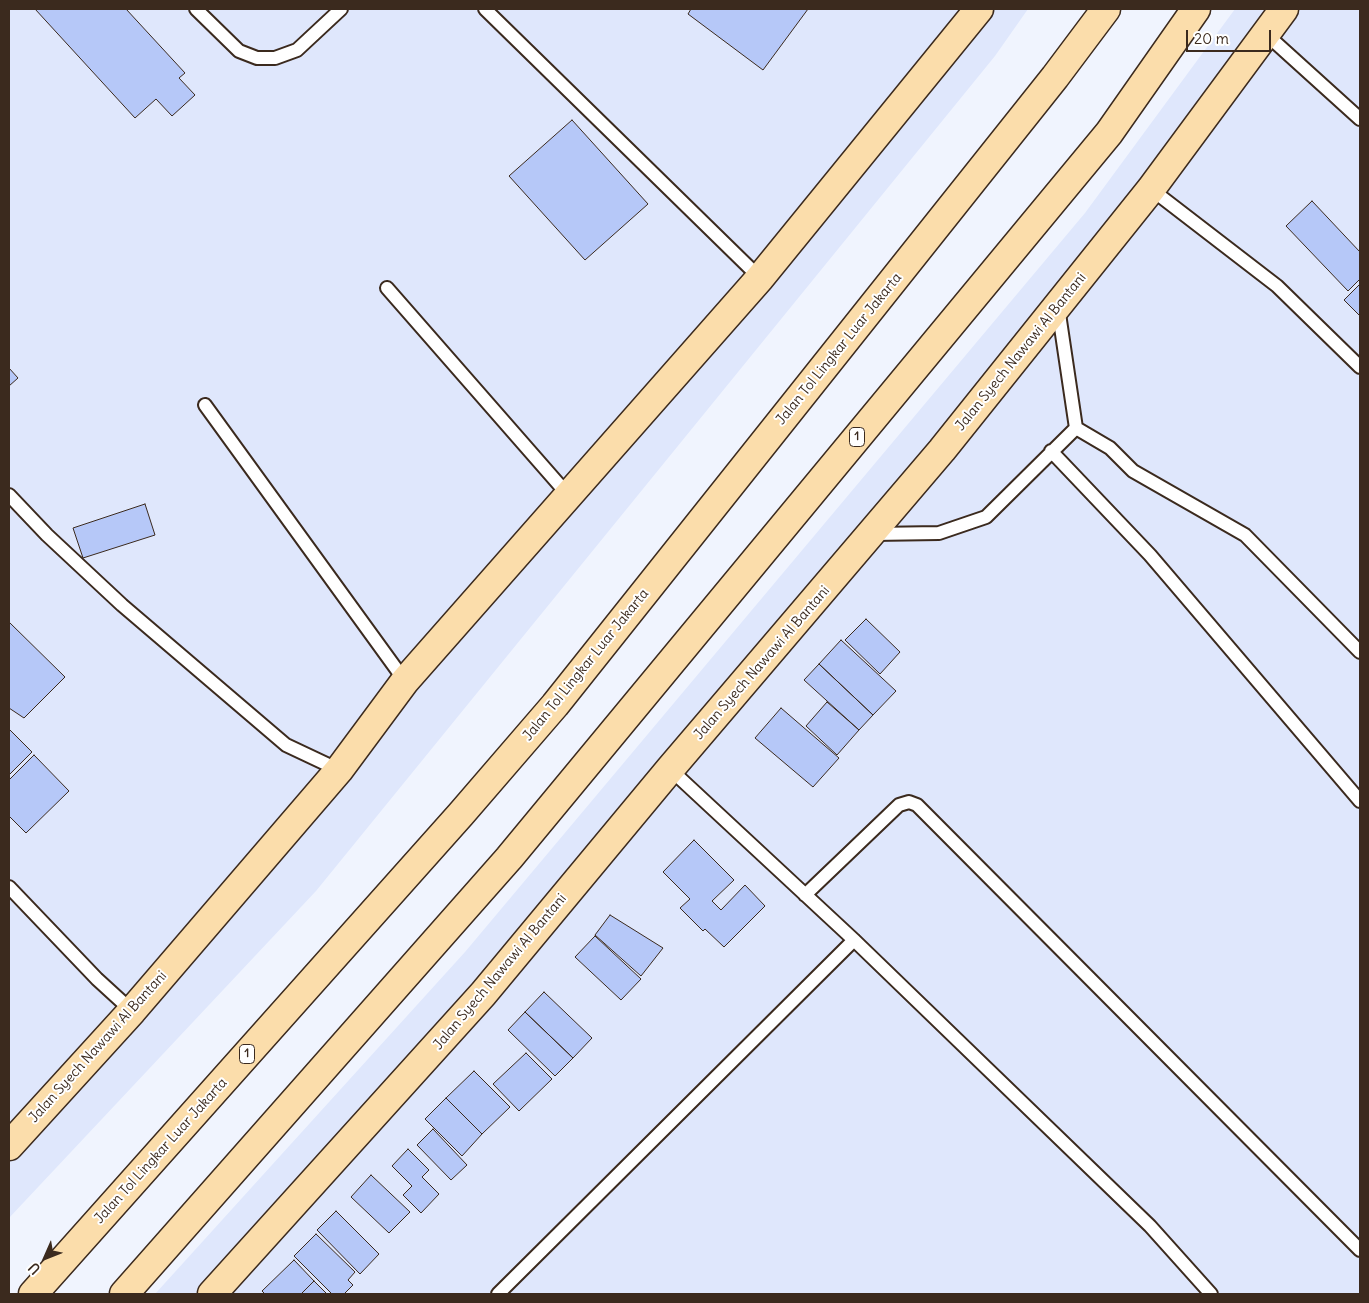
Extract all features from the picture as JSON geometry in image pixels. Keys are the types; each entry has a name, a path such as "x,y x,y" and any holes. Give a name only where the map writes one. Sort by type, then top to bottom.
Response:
{"highway":[{"name":"Jalan Syech Nawawi Al Bantani","path":"9,1146 132,1012 339,770 405,681 760,278 979,9"},
{"name":"Jalan Tol Lingkar Luar Jakarta","path":"33,1294 461,814 561,697 1055,77 1106,9"},
{"name":"1","path":"124,1294 510,858 1109,134 1196,9"},
{"name":"Jalan Syech Nawawi Al Bantani","path":"212,1294 483,994 670,769 871,534 1058,307 1151,189 1284,9"}],"lane":[{"path":"196,9 239,52 257,58 275,58 297,50 341,9"},
{"path":"485,9 760,278"},
{"path":"1266,34 1360,119"},
{"path":"1151,189 1277,286 1360,367"},
{"path":"387,288 569,496"},
{"path":"1058,307 1076,428"},
{"path":"205,405 405,681"},
{"path":"871,534 939,533 986,517 1076,428"},
{"path":"1076,428 1110,448 1133,471 1245,535 1360,652"},
{"path":"1051,451 1150,554 1360,801"},
{"path":"9,496 47,535 122,605 286,746 339,770"},
{"path":"670,769 854,940 1150,1226 1211,1294"},
{"path":"805,895 899,805 909,802 917,805 1360,1250"},
{"path":"9,887 97,979 132,1012"},
{"path":"498,1294 854,940"}],"shaded area":[{"path":"9,9 1028,9 995,56 316,891 9,1218"},
{"path":"1235,9 1360,9 1360,1294 155,1294 465,952 1085,213"}],"building":[{"path":"35,9 126,9 185,73 179,78 195,95 172,116 156,99 135,118"},
{"path":"691,9 808,9 763,70 688,14"},
{"path":"572,120 648,204 585,260 509,176"},
{"path":"1312,201 1360,252 1360,279 1348,291 1286,226"},
{"path":"1360,284 1360,316 1344,300"},
{"path":"9,368 18,378 9,386"},
{"path":"145,504 155,535 83,558 73,528"},
{"path":"866,619 900,652 880,674 845,640"},
{"path":"9,622 65,677 24,718 9,708"},
{"path":"841,640 896,691 873,715 819,664"},
{"path":"819,664 873,715 859,730 804,680"},
{"path":"827,702 859,730 837,755 806,726"},
{"path":"781,708 839,758 813,787 755,738"},
{"path":"9,729 32,752 9,775"},
{"path":"34,755 69,791 26,833 9,816 9,780"},
{"path":"694,840 734,880 712,901 721,910 745,885 765,906 724,947 705,929 703,931 680,908 690,899 663,872"},
{"path":"610,915 663,948 641,976 595,935"},
{"path":"595,936 641,979 621,1000 575,957"},
{"path":"544,992 592,1038 573,1058 525,1012"},
{"path":"525,1012 573,1058 555,1076 508,1030"},
{"path":"526,1053 552,1079 519,1111 493,1084"},
{"path":"474,1071 510,1107 482,1134 446,1098"},
{"path":"446,1098 482,1134 462,1156 425,1119"},
{"path":"433,1129 467,1165 451,1180 417,1145"},
{"path":"408,1149 429,1170 422,1177 439,1194 421,1213 403,1195 412,1186 392,1166"},
{"path":"371,1175 410,1212 389,1233 351,1197"},
{"path":"336,1211 379,1254 360,1274 317,1230"},
{"path":"316,1234 355,1272 348,1280 353,1285 344,1294 332,1294 294,1256"},
{"path":"294,1260 314,1281 301,1294 265,1294 262,1291"},
{"path":"314,1281 327,1294 301,1294"}]}
